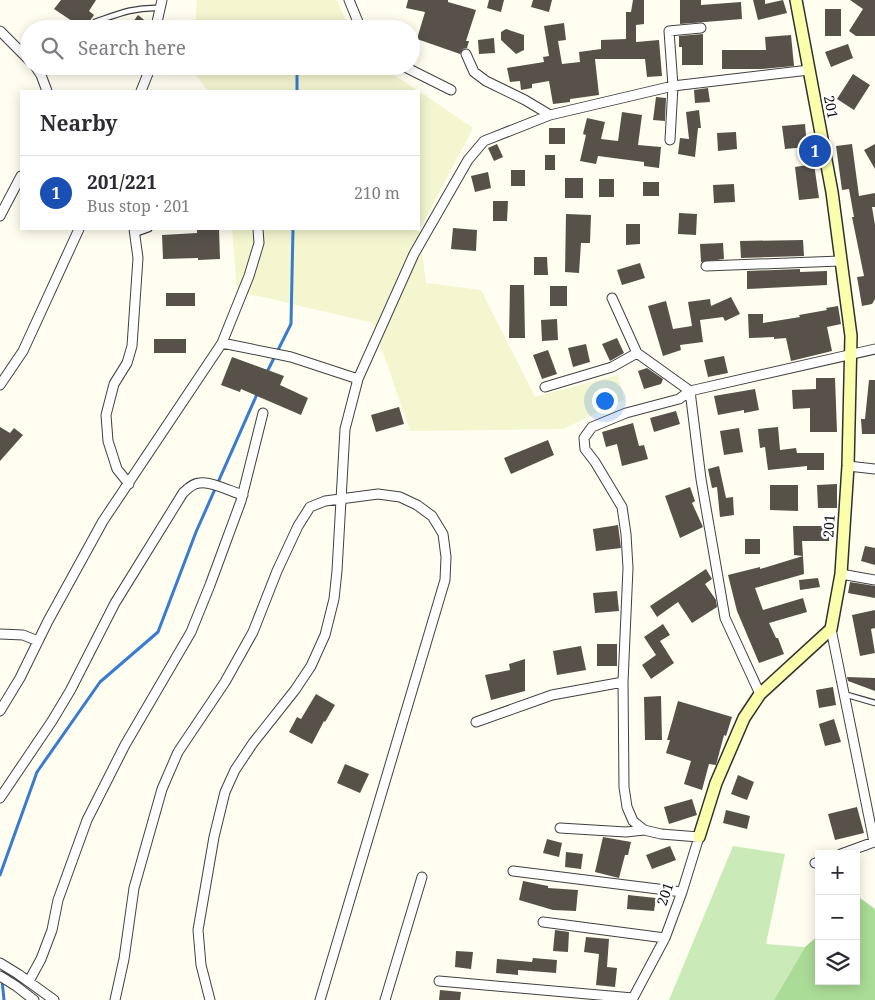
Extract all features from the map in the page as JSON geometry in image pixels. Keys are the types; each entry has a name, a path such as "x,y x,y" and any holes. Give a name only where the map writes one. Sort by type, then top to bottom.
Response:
{"street":[{"path":"349,0 357,20"},
{"name":"201","path":"633,999 664,938 682,892 716,782 744,718 760,694 830,629 841,574 848,466 851,336 832,192 796,0"},
{"path":"158,20 161,4"},
{"path":"670,140 673,86 669,31 701,28"},
{"path":"0,31 20,51"},
{"path":"466,54 474,72 486,81 525,100 550,115"},
{"path":"210,1000 201,965 198,930 214,837 225,792 244,756 311,666 325,635 334,599 336,580 345,429 358,379 414,254 468,160 484,141 550,115 673,86 809,70"},
{"path":"420,74 451,90"},
{"path":"41,75 47,90"},
{"path":"141,90 147,75"},
{"path":"0,216 20,178"},
{"path":"0,386 23,351 78,230"},
{"path":"0,711 20,678 103,521 222,344 249,276 259,243 258,230"},
{"path":"129,484 117,469 108,441 106,414 114,384 127,363 132,346 138,258 135,231"},
{"path":"706,266 840,261"},
{"path":"612,298 637,353 690,391 701,479 725,618 760,694"},
{"path":"222,344 291,357 358,379"},
{"path":"644,830 633,821 627,807 624,787 623,682 628,568 622,507 585,449 584,438 592,428 626,413 679,399 690,391 875,349"},
{"path":"545,387 612,367 637,353"},
{"path":"29,981 52,930 58,900 87,820 125,745 191,632 243,495 263,414"},
{"path":"848,466 875,469"},
{"path":"0,798 70,691 115,603 182,493 199,482 243,495"},
{"path":"115,1000 123,966 134,888 162,789 178,752 225,682 253,632 277,571 298,526 310,507 325,501 378,494 400,497 417,505 432,516 443,534 446,557 445,580 320,1000"},
{"path":"841,574 875,580"},
{"path":"830,629 874,842 852,850"},
{"path":"0,634 23,635 38,641"},
{"path":"476,722 552,695 623,682"},
{"path":"560,828 626,832 644,830 661,834 699,837"},
{"path":"513,871 682,892"},
{"path":"385,1000 422,877"},
{"path":"544,922 664,938"},
{"path":"0,963 29,981 54,1000"},
{"path":"0,976 34,1000"},
{"path":"439,981 633,999"}],"lane":[{"path":"101,20 123,12 161,4"},
{"path":"843,693 875,703"}],"green space":[{"path":"197,0 337,0 345,20 196,20"},
{"path":"196,75 394,75 417,90 207,90"},
{"path":"420,92 473,128 420,229"},
{"path":"232,230 420,230 426,283 481,290 535,397 618,375 624,400 563,429 410,431 373,323 237,291"},
{"path":"733,846 785,854 766,944 805,947 774,1000 669,1000"},
{"path":"860,898 875,909 875,1000 774,1000 805,947 815,938 815,985 860,985"}],"building":[{"path":"61,0 96,0 89,11 94,15 90,20 70,20 54,9"},
{"path":"408,0 448,0 448,2 476,10 466,41 469,41 467,48 463,49 460,54 420,40 420,29 425,12 406,8"},
{"path":"489,0 504,0 501,12 487,8"},
{"path":"533,0 552,0 549,12 531,7"},
{"path":"633,0 644,0 644,24 636,25 636,42 659,40 662,76 647,77 645,59 595,59 599,95 570,99 570,102 553,104 549,81 532,84 532,88 521,90 520,81 510,82 507,68 544,62 543,57 549,56 544,26 564,23 566,40 558,41 562,64 580,62 579,52 601,49 601,40 626,39 626,12 631,12"},
{"path":"680,0 701,0 701,5 741,2 742,19 680,24"},
{"path":"753,0 765,0 765,4 783,0 787,13 758,20"},
{"path":"850,0 875,0 875,36 856,36 849,31 863,9"},
{"path":"825,9 841,9 841,36 825,36"},
{"path":"138,15 144,20 134,20"},
{"path":"506,29 524,35 524,50 516,54 501,40 501,32"},
{"path":"703,34 703,65 682,65 682,47 679,47 679,36"},
{"path":"791,35 794,66 762,69 722,69 722,50 766,50 765,37"},
{"path":"494,38 495,53 479,54 478,40"},
{"path":"848,44 853,58 831,67 825,52"},
{"path":"853,74 870,85 854,110 837,99"},
{"path":"708,88 710,102 695,103 694,90"},
{"path":"656,97 666,98 665,121 653,120"},
{"path":"699,110 701,128 698,128 695,157 678,154 680,138 689,139 686,112"},
{"path":"622,112 642,115 638,145 661,147 659,168 644,166 644,162 598,156 596,164 580,161 586,135 583,134 587,118 605,122 601,139 618,141"},
{"path":"805,124 807,147 785,149 782,126"},
{"path":"549,128 565,128 565,144 549,144"},
{"path":"736,132 737,149 718,151 717,133"},
{"path":"497,144 503,157 494,161 488,148"},
{"path":"852,144 859,196 875,193 875,207 872,207 875,225 875,299 872,304 862,306 857,277 864,276 852,217 854,217 849,189 842,190 836,146"},
{"path":"875,144 875,169 864,150"},
{"path":"545,155 555,155 555,170 545,170"},
{"path":"814,164 819,198 799,200 795,167"},
{"path":"511,170 525,170 525,186 511,186"},
{"path":"488,172 491,188 475,192 471,176"},
{"path":"565,178 583,178 583,198 565,198"},
{"path":"599,179 614,179 614,197 599,197"},
{"path":"643,182 659,182 659,196 643,196"},
{"path":"734,184 735,202 714,203 713,185"},
{"path":"493,201 508,201 507,221 493,221"},
{"path":"679,213 697,214 696,235 678,234"},
{"path":"566,214 591,215 590,243 581,243 579,273 565,272"},
{"path":"626,224 640,224 640,244 626,245"},
{"path":"453,228 477,230 476,251 451,249"},
{"path":"197,230 219,230 220,259 163,259 162,235 197,233"},
{"path":"803,240 804,256 741,258 740,241"},
{"path":"723,243 724,259 701,262 700,244"},
{"path":"534,257 547,257 548,275 534,275"},
{"path":"640,263 645,278 622,285 617,270"},
{"path":"800,269 800,272 827,271 827,285 747,289 747,271"},
{"path":"510,285 524,285 525,338 509,338"},
{"path":"550,286 567,286 567,306 550,306"},
{"path":"166,293 195,293 195,306 166,306"},
{"path":"731,297 740,314 725,321 723,317 700,320 703,342 680,345 681,350 663,356 648,306 666,301 673,329 692,326 688,302 710,299 711,306"},
{"path":"838,306 841,324 827,327 832,351 791,361 786,338 749,338 748,314 763,314 763,323 800,317 799,315"},
{"path":"557,319 558,340 542,341 541,320"},
{"path":"617,338 624,353 610,361 602,344"},
{"path":"154,339 186,339 186,353 154,353"},
{"path":"586,344 590,362 573,367 568,348"},
{"path":"548,350 557,374 542,379 533,355"},
{"path":"724,356 728,373 708,377 704,360"},
{"path":"232,357 284,376 280,385 308,398 301,415 241,389 240,392 221,385"},
{"path":"647,368 663,379 661,384 644,389 638,371"},
{"path":"816,378 835,378 837,432 810,432 810,408 793,409 792,390 816,389"},
{"path":"869,380 875,380 875,434 862,434 861,419 865,419"},
{"path":"755,389 759,410 744,413 744,410 718,415 714,396"},
{"path":"399,407 404,424 376,432 371,415"},
{"path":"676,411 680,424 654,432 650,418"},
{"path":"633,423 639,446 644,445 648,459 622,466 617,444 606,447 602,432"},
{"path":"0,427 10,433 14,428 23,435 0,461"},
{"path":"778,427 780,450 796,448 797,453 824,453 824,470 807,470 807,466 768,470 765,447 760,448 758,429"},
{"path":"739,428 743,452 724,455 720,431"},
{"path":"548,440 554,455 511,474 504,458"},
{"path":"719,466 726,498 733,497 734,515 720,517 717,487 712,488 708,469"},
{"path":"837,484 837,508 818,508 817,485"},
{"path":"770,485 798,485 798,511 770,510"},
{"path":"690,487 695,501 692,503 703,527 680,538 665,496"},
{"path":"618,525 621,548 596,551 593,529"},
{"path":"793,526 829,526 829,541 802,541 803,556 794,555"},
{"path":"745,539 760,539 760,554 745,554"},
{"path":"865,546 875,548 875,565 861,561"},
{"path":"803,556 804,574 755,588 763,610 803,598 807,612 769,623 776,638 778,638 784,654 759,663 737,611 728,575 760,567 760,569"},
{"path":"706,569 712,579 705,584 716,600 717,607 692,623 678,602 657,617 650,606"},
{"path":"818,578 820,587 800,590 799,580"},
{"path":"850,582 875,586 875,598 848,593"},
{"path":"617,591 619,611 595,613 593,593"},
{"path":"875,610 875,628 871,629 875,653 860,656 852,615"},
{"path":"663,624 670,635 660,641 674,663 651,679 642,665 656,655 644,637"},
{"path":"597,644 617,644 617,666 597,666"},
{"path":"581,646 586,670 557,675 553,651"},
{"path":"525,659 525,691 491,700 485,675 510,670 509,664"},
{"path":"847,677 875,678 875,691 848,681"},
{"path":"833,687 836,705 819,708 816,690"},
{"path":"316,694 335,705 312,744 289,732 297,717 301,719"},
{"path":"661,696 662,740 645,740 644,697"},
{"path":"678,701 732,717 726,736 724,735 716,765 709,764 702,790 684,784 691,761 666,753 670,740 667,740"},
{"path":"834,719 841,742 825,746 819,724"},
{"path":"345,764 369,774 360,793 337,783"},
{"path":"738,775 754,782 747,800 731,794"},
{"path":"692,799 697,815 669,824 664,807"},
{"path":"857,807 864,833 835,840 828,814"},
{"path":"726,810 750,816 747,829 723,823"},
{"path":"603,837 631,842 628,855 625,855 619,878 595,872"},
{"path":"547,839 562,843 559,857 543,853"},
{"path":"670,846 676,860 652,869 646,855"},
{"path":"566,852 583,854 581,869 565,867"},
{"path":"523,881 548,886 548,888 578,890 576,911 553,910 519,900"},
{"path":"628,895 656,898 654,911 627,909"},
{"path":"555,930 569,932 568,952 553,951"},
{"path":"586,937 609,939 607,967 617,968 615,987 596,985 599,954 584,952"},
{"path":"456,951 473,952 471,969 455,967"},
{"path":"533,958 557,960 556,973 518,970 518,975 496,973 497,959 532,962"},
{"path":"440,990 461,992 460,1000 439,1000"}],"waterway":[{"path":"297,75 297,90"},
{"path":"267,372 291,324 293,230"},
{"path":"0,875 37,772 100,682 158,632 196,532 258,392"},
{"path":"2,980 4,1000"}],"place":[{"name":"201/221","path":"815,151"}]}
